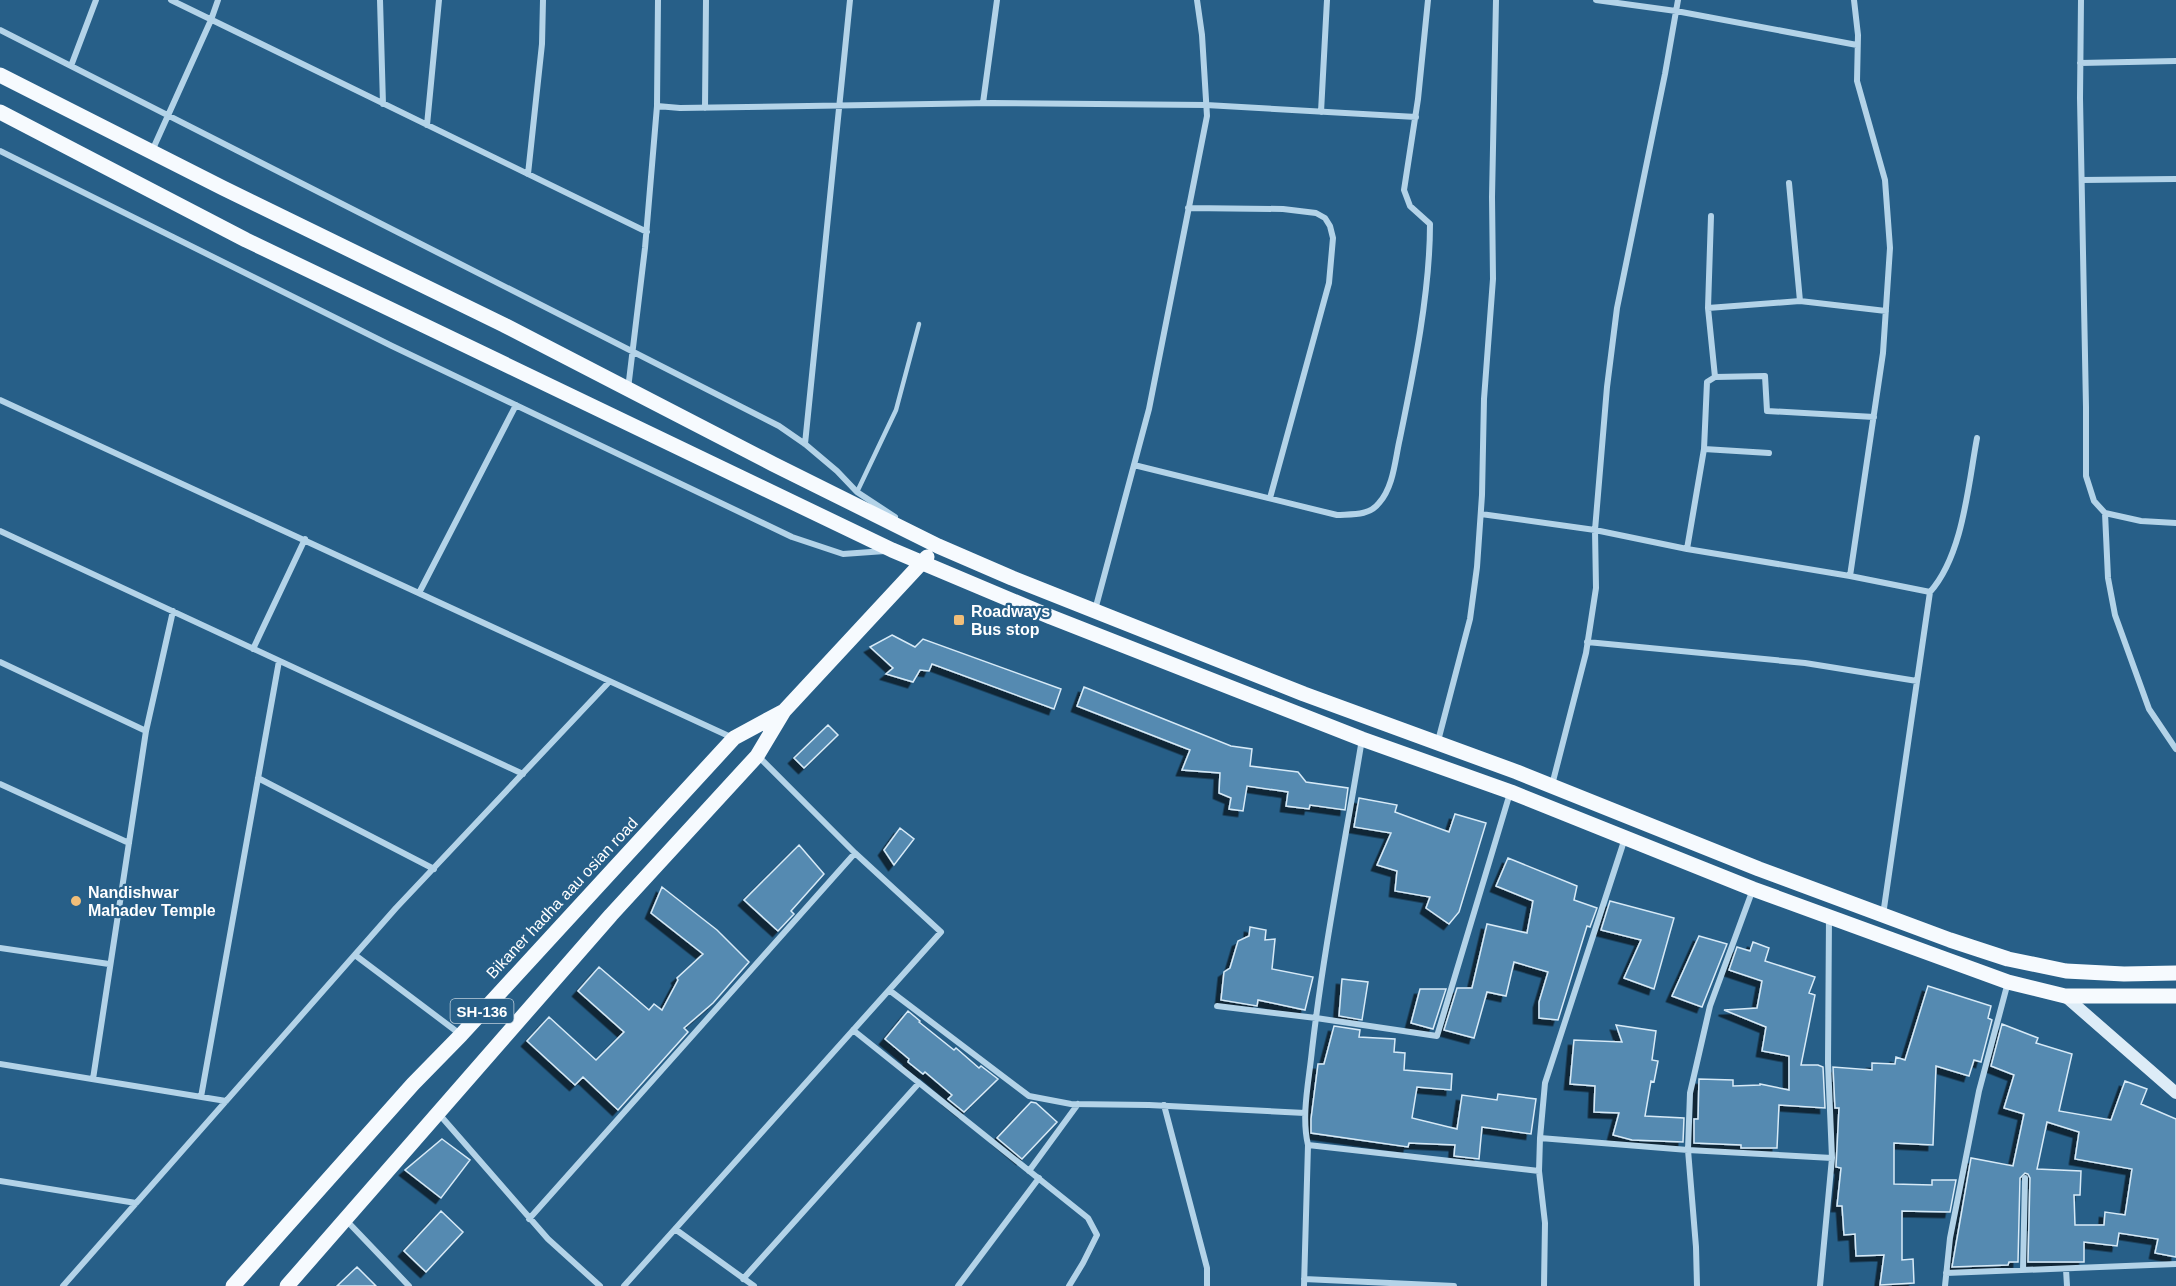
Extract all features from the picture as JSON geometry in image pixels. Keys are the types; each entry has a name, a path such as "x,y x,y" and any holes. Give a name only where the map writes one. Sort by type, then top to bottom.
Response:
{"main road":[{"path":"0,75 504,325 938,546 1095,611 1760,869 1882,915 2008,958 2066,971 2124,974 2176,973"},
{"path":"0,112 246,240 892,550 1051,617 1362,739 1510,792 1753,889 2008,982 2065,996 2176,996"},
{"name":"Bikaner hadha aau osian road","path":"287,1286 611,915 757,756 784,711 938,546"},
{"name":"Bikaner hadha aau osian road","path":"233,1286 413,1084 461,1035 734,738 784,711"},
{"path":"2065,996 2066,971"}],"street":[{"path":"71,66 96,0"},
{"path":"171,0 647,232"},
{"path":"152,152 218,0"},
{"path":"380,0 383,104"},
{"path":"427,125 439,0"},
{"path":"528,174 542,44 543,0"},
{"path":"628,389 647,232 657,106 658,0"},
{"path":"705,0 705,108"},
{"path":"805,444 850,0"},
{"path":"982,103 997,0"},
{"path":"1095,611 1149,409 1207,116 1197,0"},
{"path":"1321,112 1327,0"},
{"path":"1134,465 1337,515 1366,513 1379,503 1390,482 1411,386 1430,253 1430,224 1410,206 1404,190 1416,117 1428,0"},
{"path":"1437,743 1470,619 1478,567 1484,399 1493,279 1491,197 1496,0"},
{"path":"1596,0 1676,11 1857,45"},
{"path":"1552,787 1587,642 1596,588 1595,530 1607,387 1617,308 1678,0"},
{"path":"1850,576 1883,353 1890,248 1885,180 1857,81 1854,0"},
{"path":"2081,0 2086,476 2094,501 2105,513 2141,521 2176,523"},
{"path":"0,30 779,426 837,471 857,492 938,546"},
{"path":"2080,63 2176,61"},
{"path":"657,106 705,108 982,103 1206,105 1416,117"},
{"path":"0,151 381,341 792,537 843,554 892,550"},
{"path":"2082,180 2176,179"},
{"path":"1789,183 1800,301"},
{"path":"1188,208 1283,209 1316,213 1325,218 1330,226 1333,238 1329,283 1270,498"},
{"path":"1711,216 1708,308 1715,377"},
{"path":"1708,308 1800,301 1886,311"},
{"path":"1687,549 1704,449 1707,382 1715,377 1765,376 1767,411 1874,417"},
{"path":"0,400 734,738"},
{"path":"420,593 516,405"},
{"path":"1882,915 1930,592 1940,581 1958,536 1977,438"},
{"path":"1704,449 1769,453"},
{"path":"1481,513 1595,530 1687,549 1850,576 1930,592"},
{"path":"2105,513 2108,578 2115,615 2150,709 2176,749"},
{"path":"0,531 523,774"},
{"path":"253,649 305,539"},
{"path":"93,1079 146,731 173,611"},
{"path":"1587,642 1805,663 1917,681"},
{"path":"201,1097 279,661"},
{"path":"0,662 146,731"},
{"path":"63,1286 355,955 609,682"},
{"path":"1362,739 1316,1018 1305,1113 1305,1135 1308,1145 1304,1282 1454,1286"},
{"path":"624,1286 941,932 855,854 757,756"},
{"path":"258,778 434,868"},
{"path":"0,784 129,843"},
{"path":"1217,1006 1437,1036 1510,792"},
{"path":"1544,1286 1545,1223 1539,1172 1545,1083 1625,838"},
{"path":"529,1219 855,854"},
{"path":"1697,1286 1688,1150 1690,1093 1710,1006 1753,889"},
{"path":"1820,1286 1832,1158 1828,1063 1829,916"},
{"path":"0,948 109,964"},
{"path":"355,955 461,1035"},
{"path":"1945,1286 1950,1238 1979,1091 2008,982"},
{"path":"889,990 1029,1096 1078,1104 1164,1105 1305,1113"},
{"path":"2065,996 2176,1093"},
{"path":"853,1030 1088,1218 1097,1235 1069,1286"},
{"path":"0,1064 226,1101"},
{"path":"743,1279 919,1083"},
{"path":"1029,1171 1078,1104"},
{"path":"1164,1105 1207,1268 1207,1286"},
{"path":"438,1113 529,1219 600,1286"},
{"path":"1540,1138 1688,1150 1832,1158"},
{"path":"1308,1145 1539,1172"},
{"path":"958,1286 1039,1178"},
{"path":"2023,1270 2025,1178"},
{"path":"0,1181 136,1203"},
{"path":"346,1220 410,1286"},
{"path":"675,1228 754,1286"},
{"path":"1946,1273 2176,1264"},
{"path":"2066,1269 2067,1286"}],"lane":[{"path":"857,492 896,410 919,324"}],"building":[{"path":"892,635 915,647 923,639 1061,689 1054,709 932,664 929,671 920,670 913,682 886,674 893,668 870,647"},
{"path":"1084,687 1231,746 1252,749 1250,766 1298,772 1306,782 1348,788 1345,810 1310,805 1309,809 1286,806 1288,792 1247,786 1243,811 1229,809 1231,798 1219,793 1220,773 1182,770 1190,750 1077,706"},
{"path":"828,725 838,735 804,768 794,758"},
{"path":"1359,798 1397,805 1395,812 1449,832 1455,814 1486,823 1459,912 1449,924 1426,908 1430,897 1395,891 1397,871 1377,865 1391,833 1354,827"},
{"path":"900,828 914,839 894,865 884,850"},
{"path":"799,845 824,874 791,911 794,914 778,931 744,900"},
{"path":"1508,858 1577,886 1574,900 1597,908 1590,927 1587,926 1558,1020 1539,1018 1539,1002 1548,972 1514,962 1506,996 1487,992 1474,1038 1444,1030 1457,988 1472,988 1487,924 1527,933 1533,901 1496,886"},
{"path":"662,887 717,930 749,962 713,1003 684,1028 688,1032 618,1110 583,1077 575,1085 527,1041 549,1017 596,1060 624,1032 578,991 599,967 649,1010 654,1004 662,1010 677,978 703,954 651,913"},
{"path":"1610,901 1674,918 1654,989 1624,978 1641,940 1601,930"},
{"path":"1250,927 1266,930 1265,940 1275,939 1272,969 1313,977 1305,1010 1258,1000 1257,1006 1221,1000 1224,972 1230,968 1238,941 1249,936"},
{"path":"1699,936 1727,944 1702,1007 1672,996"},
{"path":"1753,942 1769,948 1765,961 1815,977 1809,993 1815,995 1801,1065 1823,1067 1825,1108 1779,1105 1777,1148 1741,1148 1741,1145 1694,1143 1694,1119 1698,1119 1699,1079 1733,1080 1733,1086 1760,1084 1789,1090 1789,1056 1762,1051 1766,1027 1724,1010 1757,1008 1762,981 1729,970 1737,947 1750,951"},
{"path":"1342,979 1368,982 1362,1020 1339,1016"},
{"path":"1928,986 1991,1006 1988,1018 1992,1020 1981,1062 1974,1060 1969,1076 1936,1066 1933,1145 1894,1143 1894,1184 1932,1185 1932,1180 1956,1180 1950,1212 1902,1211 1902,1260 1913,1259 1914,1283 1880,1285 1884,1255 1856,1256 1855,1234 1844,1235 1842,1206 1837,1206 1841,1168 1836,1167 1839,1108 1835,1108 1833,1067 1872,1070 1872,1063 1895,1064 1896,1057 1905,1060"},
{"path":"1420,989 1446,989 1433,1029 1411,1023"},
{"path":"908,1011 954,1050 956,1048 979,1068 981,1066 998,1079 964,1112 948,1099 952,1095 925,1072 923,1074 908,1062 909,1059 885,1039"},
{"path":"2002,1024 2038,1038 2036,1043 2072,1054 2059,1111 2111,1120 2125,1081 2147,1089 2141,1104 2176,1119 2176,1257 2155,1253 2158,1239 2119,1233 2117,1246 2084,1242 2084,1262 2028,1262 2030,1178 2025,1173 2020,1178 2018,1262 2009,1262 2008,1265 1952,1267 1971,1158 2013,1166 2024,1114 2004,1108 2014,1075 1991,1066","holes":["2047,1122 2079,1132 2075,1159 2132,1169 2125,1215 2105,1212 2104,1225 2075,1225 2074,1195 2080,1195 2081,1171 2037,1169"]},
{"path":"1616,1025 1656,1031 1652,1060 1658,1061 1654,1082 1651,1081 1645,1116 1684,1118 1683,1142 1632,1140 1613,1135 1619,1113 1594,1112 1595,1086 1570,1084 1574,1040 1622,1042"},
{"path":"1334,1026 1360,1030 1359,1037 1395,1039 1394,1052 1405,1053 1404,1070 1452,1074 1451,1090 1417,1087 1412,1118 1457,1129 1462,1095 1497,1100 1498,1094 1536,1099 1531,1134 1482,1127 1479,1159 1454,1156 1455,1145 1409,1143 1408,1147 1311,1133 1318,1064 1324,1064"},
{"path":"1031,1102 1036,1103 1057,1122 1022,1159 997,1138"},
{"path":"442,1139 470,1160 441,1198 405,1170"},
{"path":"441,1211 463,1232 426,1272 404,1251"},
{"path":"357,1267 376,1286 337,1286"}],"place":[{"name":"Roadways Bus stop","path":"959,620"},
{"name":"Nandishwar Mahadev Temple","path":"76,901"}]}
